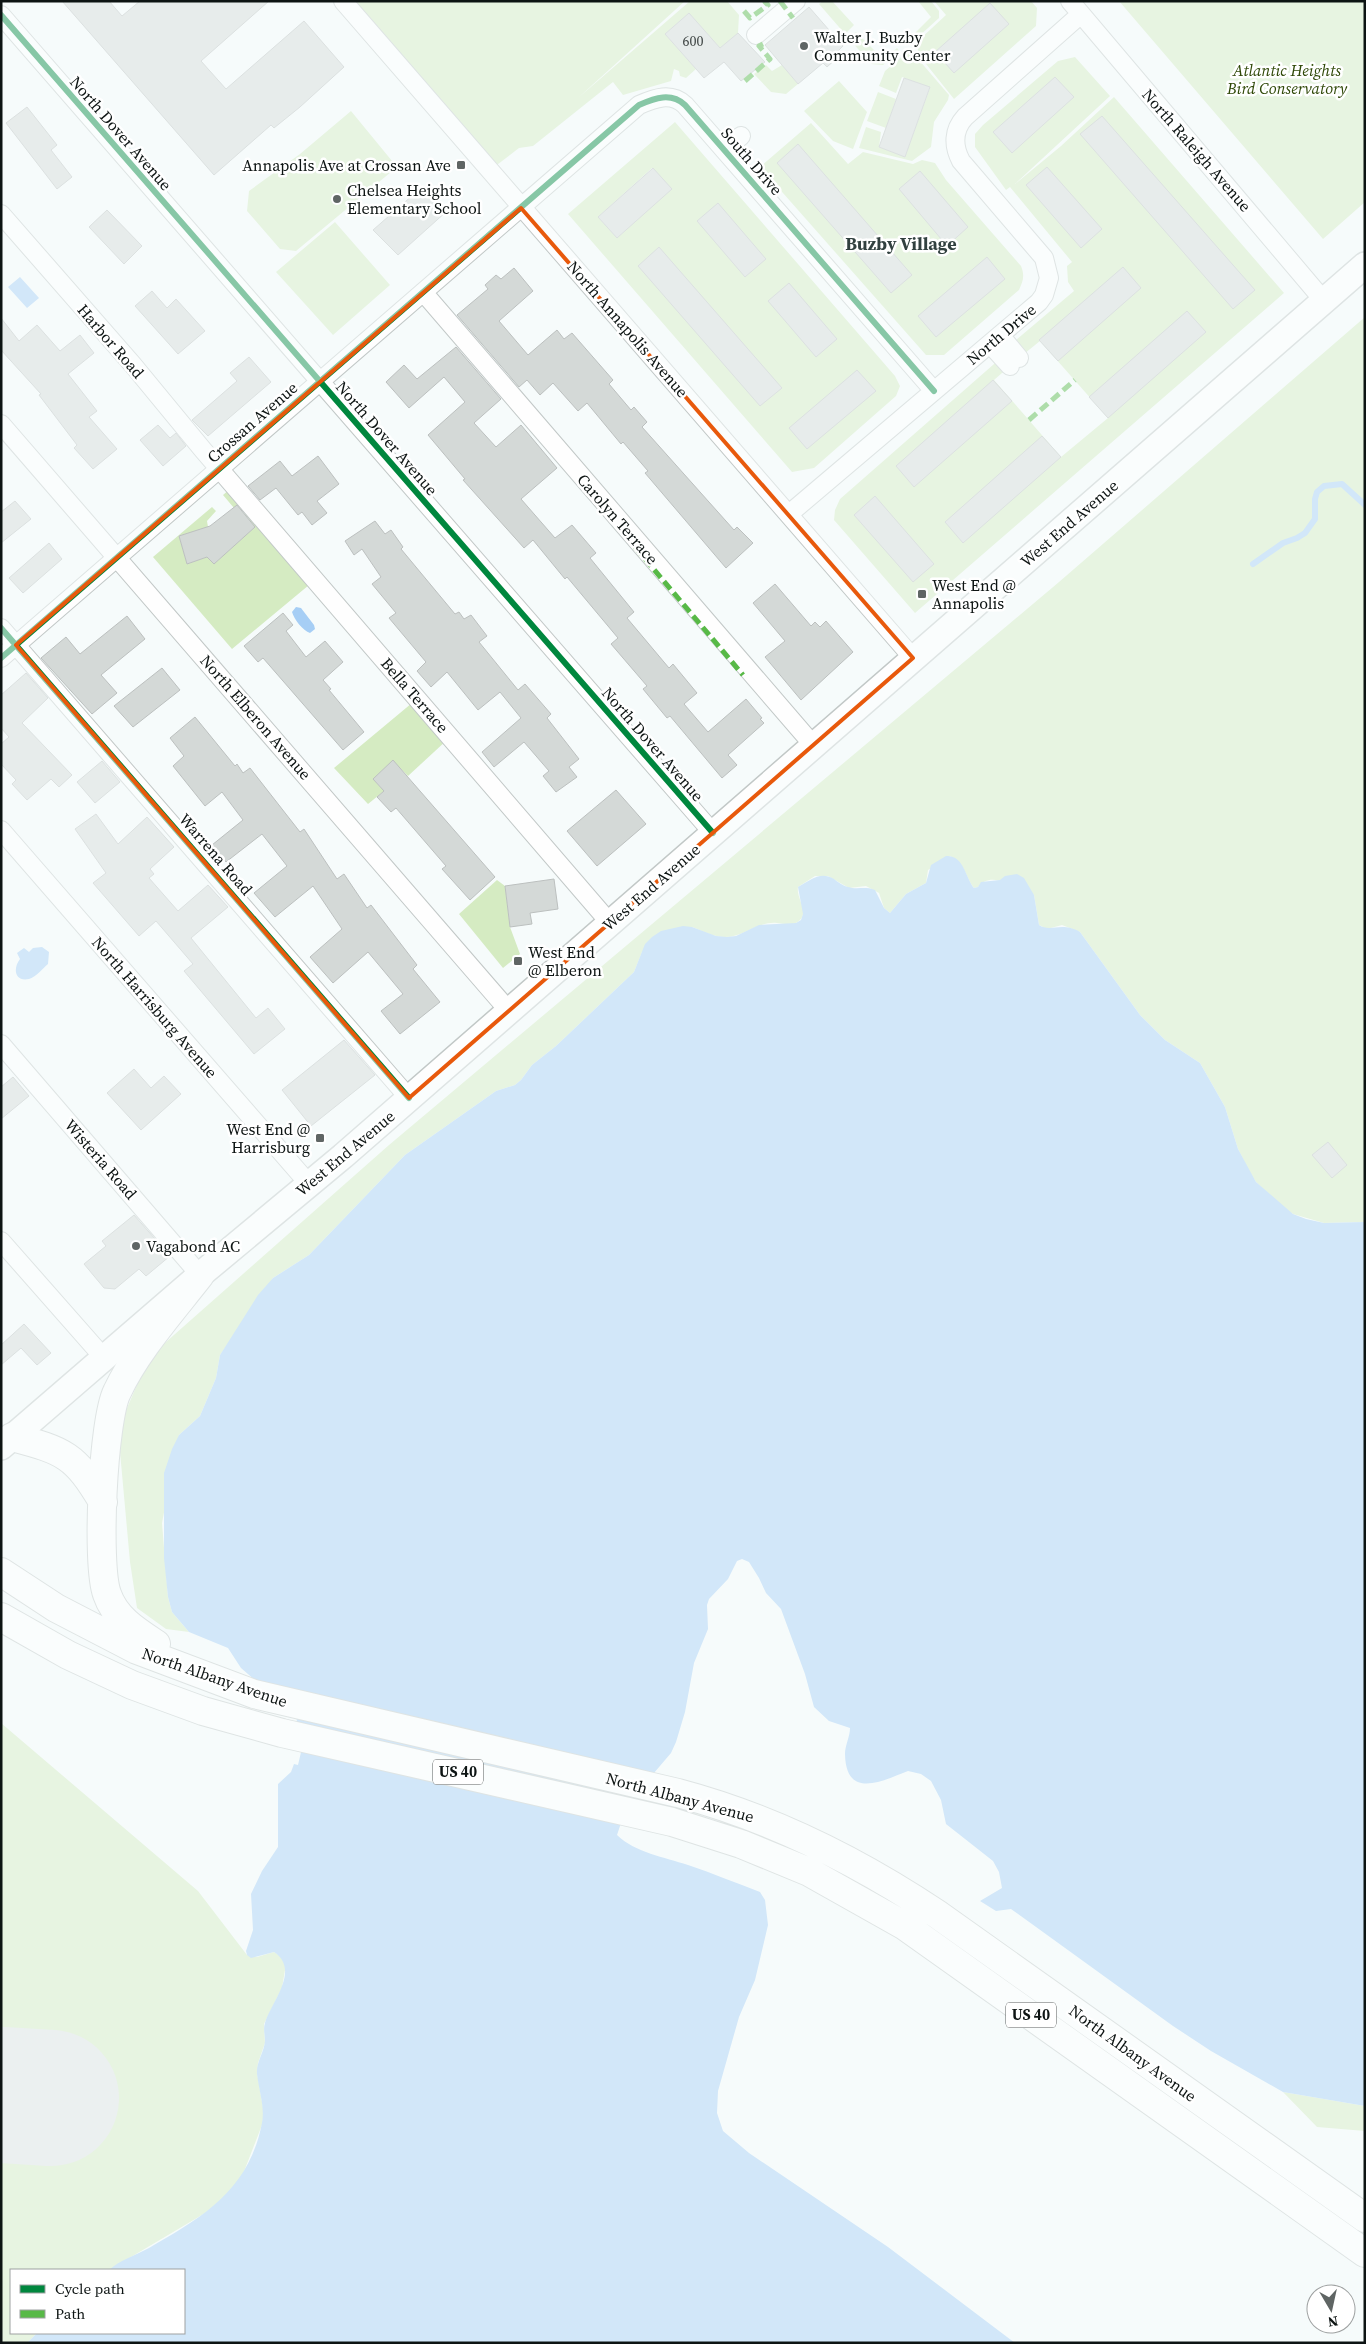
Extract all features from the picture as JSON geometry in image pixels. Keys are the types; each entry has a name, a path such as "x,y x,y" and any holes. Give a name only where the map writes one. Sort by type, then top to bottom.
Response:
{"highway":[{"path":"200,1274 137,1359 116,1392 111,1404 106,1433 102,1573 111,1603 125,1622 135,1631 215,1681"},
{"path":"4,1443 49,1448 71,1459 87,1476 103,1502"},
{"name":"North Albany Avenue","path":"1,1572 56,1608 129,1646 215,1681 254,1694 678,1793 741,1812 792,1832 842,1856 906,1894 1365,2218"},
{"name":"North Albany Avenue","path":"1,1617 68,1654 132,1685 185,1705 243,1723 672,1822 741,1844 809,1872 906,1926 1365,2253"}],"main road":[{"name":"West End Avenue","path":"4,1443 200,1274 409,1098 1365,265"}],"street":[{"name":"North Annapolis Avenue","path":"342,1 913,658"},
{"path":"756,35 796,1"},
{"name":"North Raleigh Avenue","path":"1075,8 1324,300"},
{"name":"North Drive","path":"789,514 995,340 1039,302 1044,295 1049,278 1044,258 961,161 955,144 956,131 965,117 1075,8"},
{"name":"North Dover Avenue","path":"1,15 713,833"},
{"name":"South Drive","path":"521,208 640,105 655,98 670,97 682,102 934,391"},
{"path":"724,150 741,136"},
{"name":"Crossan Avenue","path":"1,658 521,208"},
{"name":"Harbor Road","path":"1,214 134,366 219,469"},
{"name":"Carolyn Terrace","path":"422,292 814,746"},
{"path":"995,340 1014,362"},
{"name":"North Elberon Avenue","path":"1,424 509,1011"},
{"name":"Bella Terrace","path":"219,469 610,923"},
{"name":"Warrena Road","path":"1,628 409,1098"},
{"name":"North Harrisburg Avenue","path":"1,830 309,1184"},
{"name":"Wisteria Road","path":"1,1044 200,1274"},
{"path":"1,1241 104,1358"}],"highlighted area":[{"path":"521,208 913,658 409,1098 16,645"}],"green space":[{"path":"343,1 685,1 578,98 690,1 727,1 739,15 738,33 720,48 689,13 665,34 696,69 686,78 680,76 679,71 674,69 671,81 623,95 613,82 533,146 519,148 489,171"},
{"path":"823,1 832,1 854,25 845,34 819,4"},
{"path":"918,1 931,1 939,11 939,18 917,38 913,35 931,17"},
{"path":"934,1 1031,1 1037,8 1036,26 954,99 918,54 918,41 946,15"},
{"name":"Atlantic Heights Bird Conservatory","path":"1119,1 1365,1 1365,202 1323,239"},
{"path":"856,32 884,60 897,48 900,52 883,65 871,64 852,42 853,35"},
{"path":"906,53 913,53 949,95 948,100 934,122 931,147 912,161 859,148 866,127 881,132 879,147 905,157 930,88 902,77 896,93 879,86 885,71"},
{"path":"1075,57 1110,96 1015,184 1061,146 1114,97 1284,293 915,613 834,520 835,510 840,499 1002,357 1010,366 994,380 1061,457 1108,418 1040,341 1019,358 1009,346 1074,291 1068,282 1067,266 1072,262 1010,187 1006,190 975,147 975,134 983,125 1058,61"},
{"path":"766,65 772,71 782,65 798,84 786,94 771,92 754,74"},
{"path":"839,81 867,112 853,149 833,141 804,111"},
{"path":"878,92 896,99 886,128 867,121"},
{"path":"351,111 397,167 296,251 280,249 247,211 249,191 300,154"},
{"path":"675,122 895,376 900,386 896,396 814,468 792,472 568,214","holes":["652,168 671,189 617,238 598,217"]},
{"path":"811,123 848,164 863,152 913,164 922,160 935,163 946,180 1021,266 1023,278 1019,290 944,355 926,355 760,167"},
{"path":"335,222 390,285 333,335 276,272"},
{"path":"1365,317 1365,1222 1324,1223 1293,1214 1256,1182 1238,1149 1225,1107 1200,1063 1165,1040 1140,1015 1080,932 1062,925 1047,929 1039,925 1034,895 997,880 984,882 974,888 959,862 950,856 928,870 926,883 906,894 890,913 884,908 879,893 866,886 849,888 828,876 815,876 798,887 803,913 798,922 764,924 738,935 725,937 712,935 692,927 642,952 634,972 556,1046 532,1065 521,1080 515,1085 496,1091 405,1155 309,1255 273,1278 220,1355 216,1378 200,1416 179,1435 162,1523 168,1597 172,1612 189,1632 166,1629 137,1608 130,1562 120,1452 121,1422 149,1357 389,1145 1059,582"},
{"path":"230,489 309,585 232,649 153,557 212,507 216,511 207,521 208,527 179,536 187,564 207,557 214,564 255,527 238,505 234,508 223,495"},
{"path":"412,703 447,740 408,776 393,761 373,779 384,791 368,804 334,768"},
{"path":"497,880 505,886 510,927 520,954 503,968 459,914"},
{"path":"1,1723 198,1891 247,1955 257,1957 274,1952 282,1957 286,1964 282,1988 264,2024 265,2043 258,2063 257,2073 264,2113 262,2125 243,2174 228,2194 207,2212 111,2269 10,2269 10,2334 36,2334 27,2343 1,2343"},
{"path":"1283,2092 1365,2106 1365,2131 1317,2127"}],"water":[{"path":"20,277 39,298 27,308 8,287"},
{"path":"296,607 301,608 314,625 315,629 310,633 295,618 292,612"},
{"path":"946,856 957,859 974,888 978,887 981,882 1000,880 1005,876 1017,874 1024,878 1034,895 1039,925 1048,928 1067,927 1080,932 1140,1015 1165,1040 1200,1063 1225,1107 1238,1149 1256,1182 1293,1214 1306,1219 1324,1223 1365,1222 1365,2106 1283,2092 1211,2051 1173,2026 1011,1909 996,1911 980,1901 1002,1888 999,1872 993,1861 946,1824 941,1800 931,1781 921,1774 908,1771 867,1784 859,1782 852,1777 847,1768 845,1754 850,1728 829,1721 814,1707 805,1674 781,1609 766,1593 749,1562 742,1559 737,1561 728,1579 709,1599 707,1605 708,1629 694,1663 685,1712 676,1742 671,1753 642,1787 621,1823 617,1835 633,1846 651,1854 697,1868 760,1892 765,1900 768,1925 755,1980 739,2017 718,2091 717,2113 723,2131 749,2153 888,2247 1015,2343 27,2343 36,2334 185,2334 185,2269 110,2269 188,2225 221,2199 235,2184 246,2166 256,2146 262,2123 262,2105 257,2070 265,2041 265,2023 282,1986 285,1968 282,1959 274,1952 251,1958 247,1955 246,1951 253,1930 251,1894 262,1871 278,1847 278,1784 291,1772 294,1764 298,1765 302,1748 292,1695 263,1687 241,1668 228,1648 189,1632 172,1612 168,1597 164,1558 164,1473 179,1435 200,1416 216,1378 220,1355 258,1295 273,1278 309,1255 405,1155 496,1091 515,1085 521,1080 532,1065 556,1046 634,972 645,944 652,937 661,931 683,926 692,927 716,936 727,937 736,936 759,925 796,923 801,920 803,914 798,887 820,876 829,877 848,887 875,890 884,908 890,913 906,894 926,883 931,865"},
{"path":"42,947 49,952 48,964 32,978 20,978 16,974 16,966 20,959 17,953 24,948 29,952 33,948"}],"building":[{"path":"62,1 109,1 122,16 140,1 269,1 201,61 226,89 304,21 344,67 300,107 274,128 271,125 214,175"},
{"path":"990,3 1009,24 954,73 935,52"},
{"name":"Walter J. Buzby Community Center","path":"809,7 843,46 836,53 838,57 827,67 823,63 798,84 765,45"},
{"path":"689,13 720,48 738,33 765,62 741,81 724,62 704,78 665,34"},
{"path":"1055,77 1074,97 1012,153 993,132"},
{"path":"904,78 930,87 905,157 879,147"},
{"path":"27,107 57,145 51,150 72,177 57,189 6,123"},
{"path":"1102,116 1255,290 1233,309 1080,134"},
{"path":"798,144 912,275 891,293 777,163"},
{"path":"1047,167 1102,229 1081,248 1026,185"},
{"path":"653,168 672,189 617,238 598,217"},
{"path":"920,171 968,227 947,246 899,189"},
{"path":"422,187 447,211 398,255 373,230"},
{"path":"718,203 766,259 745,277 697,221"},
{"path":"107,210 142,246 124,264 89,227"},
{"path":"659,247 782,388 760,406 638,266"},
{"path":"987,257 1005,279 936,337 918,316"},
{"path":"1123,267 1141,288 1058,361 1039,340"},
{"path":"514,268 533,291 499,321 528,355 557,330 564,339 572,333 613,380 609,384 631,410 634,407 647,422 642,427 734,530 737,527 753,543 726,568 645,473 648,471 623,442 621,444 587,403 578,411 553,383 540,395 527,380 519,387 457,315 488,289 485,285 496,275 501,279"},
{"path":"789,283 837,339 816,357 768,301"},
{"path":"152,291 167,308 176,299 205,331 178,354 135,306"},
{"path":"1187,311 1206,332 1108,418 1089,397"},
{"path":"1,318 19,341 37,325 60,351 80,335 94,353 68,374 97,411 89,417 117,449 93,469 74,448 77,445 39,395 41,394 1,350"},
{"path":"456,347 501,399 474,423 496,447 521,425 557,468 521,499 555,538 572,525 596,553 590,558 634,612 627,618 669,668 673,664 697,693 684,704 708,732 746,699 762,718 760,719 764,723 728,755 737,765 722,778 670,716 667,718 643,689 647,686 611,644 618,638 567,577 565,579 533,540 524,548 463,480 465,479 428,435 465,402 444,377 409,408 386,382 404,365 417,379"},
{"path":"249,357 271,382 208,436 192,420 237,381 230,373"},
{"path":"857,370 876,391 807,449 789,428"},
{"path":"993,380 1012,401 914,487 896,466"},
{"path":"158,425 170,438 176,433 186,446 163,466 140,440"},
{"path":"1042,436 1061,457 963,543 945,522"},
{"path":"318,456 339,484 317,501 327,513 312,525 302,512 298,515 276,488 260,500 248,486 280,461 292,476"},
{"path":"875,496 934,564 913,582 854,515"},
{"path":"15,501 31,519 1,543 1,512"},
{"path":"237,505 255,527 214,564 207,557 187,564 179,536 210,526"},
{"path":"375,521 385,534 391,530 403,547 401,549 455,614 459,612 464,619 471,615 487,636 479,642 518,690 525,684 551,714 547,718 579,759 569,767 577,777 556,792 543,776 549,771 524,742 494,767 482,752 521,718 500,692 478,710 447,672 431,687 417,671 426,662 389,618 396,613 372,584 381,577 362,549 354,555 345,541"},
{"path":"49,543 62,559 23,593 9,578"},
{"path":"775,584 811,626 815,622 820,627 826,621 853,652 801,700 765,657 785,641 753,603"},
{"path":"283,613 293,625 286,631 306,657 325,641 343,662 323,680 364,732 343,750 263,658 258,662 244,646"},
{"path":"127,616 145,639 101,675 117,693 92,714 41,658 66,637 80,654"},
{"path":"162,668 180,690 133,727 114,706"},
{"path":"26,673 48,698 22,723 72,775 59,787 51,779 27,800 12,784 16,780 1,764 1,744 9,737 1,728 1,695"},
{"path":"195,717 235,766 237,764 243,773 250,768 300,832 304,829 337,879 344,874 367,908 371,905 417,965 413,969 440,1002 400,1034 381,1011 403,994 368,952 333,983 310,957 342,929 313,886 275,917 254,893 287,866 262,834 226,862 212,845 243,820 222,792 205,806 173,766 184,756 170,738"},
{"path":"393,760 495,877 470,900 442,869 446,866 396,808 391,812 377,797 384,791 373,779"},
{"path":"102,761 120,782 95,803 77,782"},
{"path":"616,790 646,824 597,866 567,831"},
{"path":"96,814 118,844 147,817 174,847 150,869 154,874 149,878 178,911 208,885 228,907 191,938 256,1018 268,1008 285,1029 254,1054 184,971 193,964 156,921 139,936 93,883 106,873 75,829"},
{"path":"554,879 558,909 530,913 532,924 510,927 505,886"},
{"path":"344,1040 375,1075 311,1126 282,1090"},
{"path":"134,1069 151,1088 164,1076 181,1094 141,1130 107,1093"},
{"path":"13,1077 29,1096 1,1119 1,1087"},
{"path":"1328,1142 1347,1165 1332,1178 1312,1155"},
{"name":"Vagabond AC","path":"134,1215 170,1256 146,1276 139,1269 115,1289 104,1288 84,1264 106,1246 102,1241"},
{"path":"24,1324 51,1353 37,1365 21,1348 1,1365 1,1345"}],"waterway":[{"path":"1253,564 1283,543 1305,533 1315,519 1317,492 1324,486 1342,484 1365,505"}],"runway":[{"path":"1,2095 51,2098"}],"marked path":[{"path":"744,11 750,18 768,5 764,1"},
{"path":"780,1 793,18"},
{"path":"745,81 770,59 759,46 763,44"},
{"path":"1029,420 1075,380"},
{"path":"635,547 743,675"}],"cycle path":[{"path":"1,15 713,833"},
{"path":"1,658 639,105 657,98 669,97 685,105 934,391"},
{"path":"1,628 409,1098"}],"place":[{"name":"Walter J. Buzby Community Center","path":"804,46"},
{"name":"Annapolis Ave at Crossan Ave","path":"461,165"},
{"name":"Chelsea Heights Elementary School","path":"337,199"},
{"name":"West End @ Annapolis","path":"922,594"},
{"name":"West End @ Elberon","path":"518,961"},
{"name":"West End @ Harrisburg","path":"320,1138"},
{"name":"Vagabond AC","path":"136,1246"}],"district":[{"name":"Buzby Village","path":"901,244"}]}
